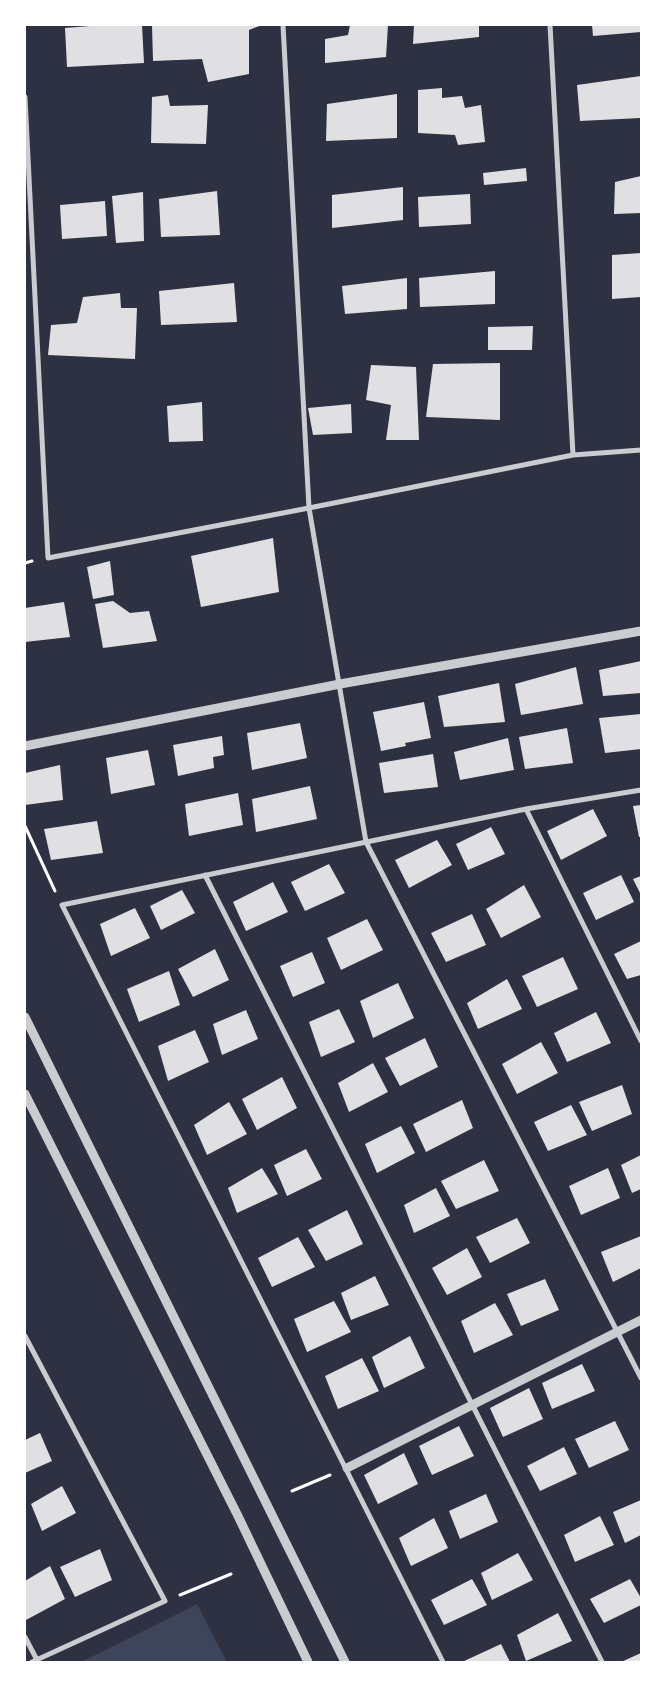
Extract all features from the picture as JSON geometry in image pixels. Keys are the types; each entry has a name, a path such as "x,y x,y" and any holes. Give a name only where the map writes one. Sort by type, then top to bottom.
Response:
{"street":[{"path":"282,25 309,508 366,842 641,1378"},
{"path":"550,25 573,455"},
{"path":"25,97 48,558 573,455 641,450"},
{"path":"25,746 340,684 641,631"},
{"path":"443,1662 62,905 526,809 641,790"},
{"path":"526,809 641,1041"},
{"path":"206,875 602,1662"},
{"path":"25,1017 345,1662"},
{"path":"25,1094 238,1516 308,1662"},
{"path":"347,1468 641,1320"},
{"path":"25,1336 165,1600 35,1661 25,1637"}],"path":[{"path":"25,826 62,905"},
{"path":"292,1492 347,1468"},
{"path":"165,1600 231,1574"}],"shaded area":[{"path":"197,1604 227,1662 81,1662"}],"building":[{"path":"102,25 142,25 144,63 67,67 65,28"},
{"path":"152,25 262,25 249,30 249,74 208,82 202,59 153,61"},
{"path":"350,25 388,25 386,57 325,63 325,39 348,35"},
{"path":"414,25 479,25 479,37 413,44"},
{"path":"592,25 641,25 641,32 593,36"},
{"path":"641,76 640,118 580,121 577,85"},
{"path":"442,88 442,98 462,96 465,108 481,105 485,142 458,145 455,135 418,133 418,90"},
{"path":"397,94 397,138 326,141 327,104"},
{"path":"168,95 170,106 208,105 206,144 151,143 152,97"},
{"path":"526,168 527,181 484,185 483,173"},
{"path":"641,176 641,213 614,214 615,182"},
{"path":"403,187 403,220 332,228 332,195"},
{"path":"217,191 220,235 161,237 159,199"},
{"path":"143,192 144,241 116,243 112,196"},
{"path":"470,194 471,224 419,227 418,197"},
{"path":"105,201 107,236 62,239 60,205"},
{"path":"641,253 641,297 612,299 612,255"},
{"path":"495,271 495,304 420,307 419,278"},
{"path":"407,278 407,309 345,314 342,286"},
{"path":"234,283 237,322 161,325 159,291"},
{"path":"120,293 121,308 137,308 135,359 48,355 51,325 77,323 83,297"},
{"path":"533,326 532,350 488,350 488,327"},
{"path":"500,363 500,420 426,417 433,364"},
{"path":"371,365 416,367 419,440 386,440 391,405 366,400"},
{"path":"202,402 203,441 169,442 167,406"},
{"path":"351,404 352,433 313,435 308,408"},
{"path":"273,538 279,592 201,607 191,556"},
{"path":"110,561 114,595 93,599 87,567"},
{"path":"113,601 130,613 149,611 157,641 103,648 95,604"},
{"path":"64,602 70,637 25,642 25,608"},
{"path":"641,661 641,693 603,696 599,670"},
{"path":"576,667 583,704 521,715 515,684"},
{"path":"499,683 505,722 444,727 438,696"},
{"path":"424,702 431,738 405,743 406,746 381,751 373,712"},
{"path":"641,714 641,749 605,753 599,718"},
{"path":"300,723 307,758 252,770 247,733"},
{"path":"567,728 573,763 525,769 519,737"},
{"path":"222,736 224,755 213,757 214,768 178,776 173,745"},
{"path":"508,738 514,770 460,780 454,752"},
{"path":"148,750 155,785 111,794 106,758"},
{"path":"433,754 438,787 384,793 379,763"},
{"path":"60,765 63,800 25,805 25,773"},
{"path":"310,786 317,819 256,832 252,799"},
{"path":"238,793 243,825 189,836 185,804"},
{"path":"641,805 641,837 639,837 633,806"},
{"path":"593,809 607,836 561,860 547,831"},
{"path":"97,821 103,853 51,860 44,829"},
{"path":"491,827 505,854 468,870 456,844"},
{"path":"437,840 452,865 409,888 395,860"},
{"path":"329,864 345,893 305,911 291,882"},
{"path":"621,875 634,902 596,920 583,893"},
{"path":"641,876 641,895 633,879"},
{"path":"273,882 288,912 246,931 233,902"},
{"path":"524,885 541,917 501,938 486,909"},
{"path":"182,890 195,913 161,930 150,906"},
{"path":"135,908 150,938 111,956 100,924"},
{"path":"472,914 486,945 446,962 431,933"},
{"path":"367,919 383,950 341,970 327,938"},
{"path":"641,941 641,975 627,979 614,954"},
{"path":"215,949 229,980 193,997 178,969"},
{"path":"312,952 325,983 293,997 280,966"},
{"path":"563,957 578,989 537,1007 522,976"},
{"path":"169,971 180,1005 139,1022 127,989"},
{"path":"507,979 522,1009 478,1029 467,1003"},
{"path":"398,983 414,1018 373,1038 360,1001"},
{"path":"339,1009 355,1042 321,1057 309,1022"},
{"path":"246,1010 258,1039 222,1055 213,1024"},
{"path":"596,1012 611,1043 567,1062 554,1033"},
{"path":"195,1030 209,1062 168,1081 158,1046"},
{"path":"425,1038 438,1067 400,1086 385,1058"},
{"path":"541,1042 558,1073 517,1094 502,1064"},
{"path":"373,1063 388,1092 349,1112 338,1083"},
{"path":"282,1077 297,1108 257,1130 242,1099"},
{"path":"622,1085 632,1114 592,1131 579,1102"},
{"path":"462,1100 473,1128 426,1152 413,1124"},
{"path":"229,1102 247,1134 207,1155 194,1125"},
{"path":"571,1105 587,1135 548,1151 534,1122"},
{"path":"401,1126 415,1153 377,1173 365,1144"},
{"path":"306,1149 322,1179 287,1196 274,1165"},
{"path":"641,1155 641,1189 632,1193 621,1165"},
{"path":"484,1160 499,1191 456,1209 441,1181"},
{"path":"262,1168 278,1194 237,1213 228,1188"},
{"path":"608,1168 620,1198 581,1215 569,1186"},
{"path":"436,1188 450,1216 414,1233 404,1205"},
{"path":"347,1210 363,1244 326,1261 308,1230"},
{"path":"517,1218 530,1243 490,1263 476,1237"},
{"path":"641,1236 641,1268 613,1282 601,1252"},
{"path":"298,1237 315,1267 272,1287 258,1258"},
{"path":"467,1248 482,1277 447,1295 432,1268"},
{"path":"375,1276 389,1305 351,1320 341,1293"},
{"path":"545,1279 559,1310 521,1326 507,1294"},
{"path":"334,1301 351,1332 307,1352 294,1319"},
{"path":"495,1303 513,1335 474,1353 461,1321"},
{"path":"410,1336 425,1368 384,1388 372,1357"},
{"path":"362,1358 379,1391 338,1409 325,1376"},
{"path":"582,1364 595,1391 552,1409 542,1383"},
{"path":"529,1388 543,1419 503,1437 490,1408"},
{"path":"615,1421 629,1450 589,1468 575,1439"},
{"path":"459,1426 474,1456 432,1475 419,1446"},
{"path":"40,1433 52,1461 25,1473 25,1440"},
{"path":"564,1447 577,1474 540,1491 527,1466"},
{"path":"404,1453 418,1484 378,1504 364,1475"},
{"path":"62,1486 76,1513 42,1531 31,1504"},
{"path":"486,1494 498,1522 460,1539 449,1511"},
{"path":"641,1500 641,1535 625,1543 613,1512"},
{"path":"600,1516 614,1545 575,1562 564,1535"},
{"path":"434,1518 448,1548 411,1566 399,1538"},
{"path":"100,1549 112,1580 75,1597 60,1567"},
{"path":"518,1553 533,1580 492,1600 481,1573"},
{"path":"50,1566 65,1599 26,1620 25,1581"},
{"path":"472,1579 487,1605 444,1625 431,1600"},
{"path":"630,1579 641,1598 641,1605 604,1623 590,1599"},
{"path":"558,1613 572,1641 526,1661 517,1635"},
{"path":"501,1644 510,1662 462,1662"},
{"path":"641,1653 641,1662 621,1662"}]}
